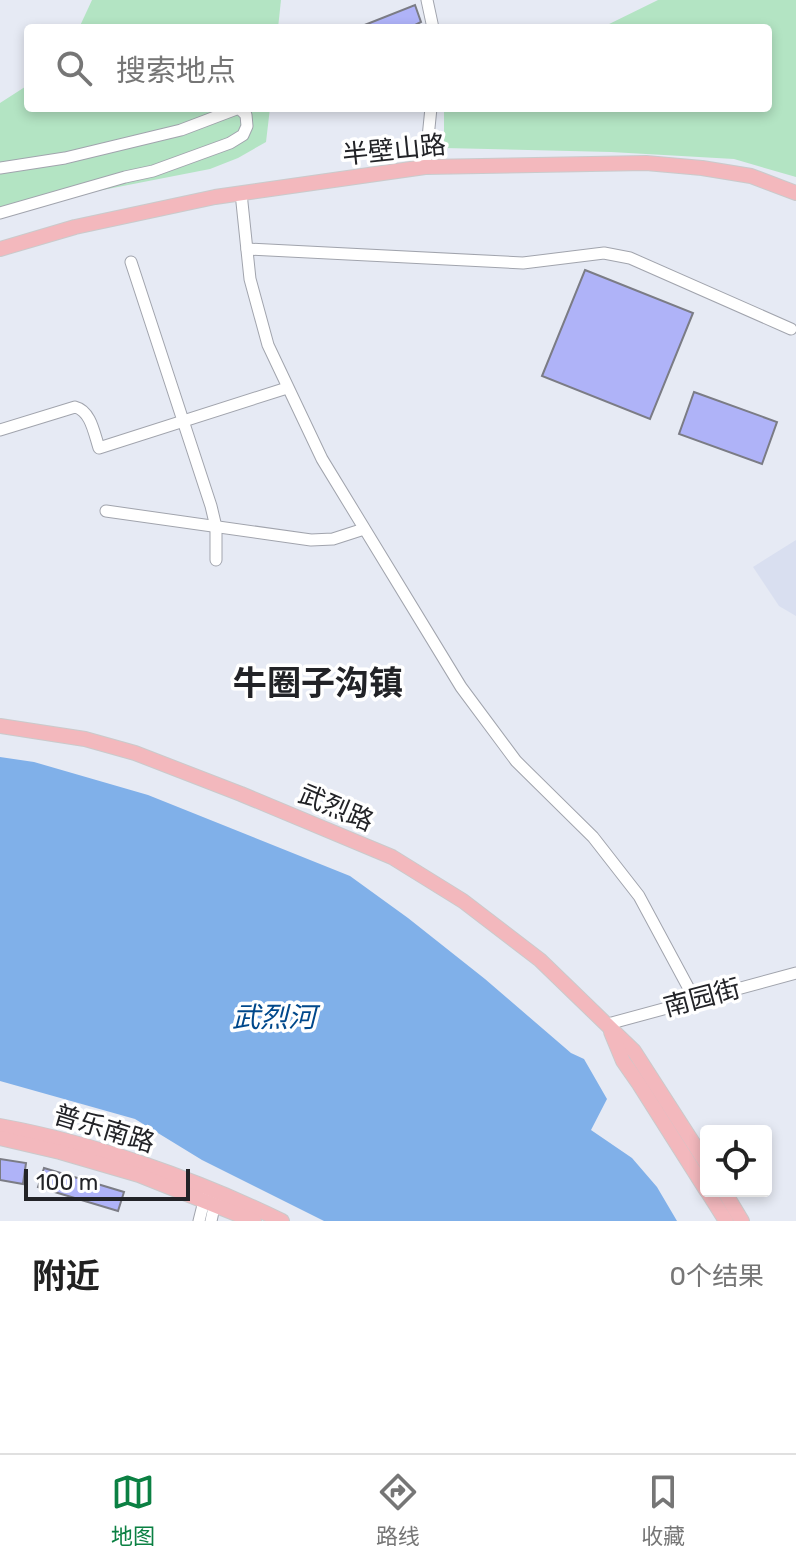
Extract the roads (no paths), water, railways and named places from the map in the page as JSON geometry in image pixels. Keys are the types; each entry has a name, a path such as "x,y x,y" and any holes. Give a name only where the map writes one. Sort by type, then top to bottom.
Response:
{"main road":[{"name":"半壁山路","path":"0,249 75,227 215,197 425,167 646,163 751,176 796,193"},
{"name":"武烈路","path":"0,726 85,739 135,753 392,857 463,901 540,960 608,1024 634,1051 700,1154"},
{"name":"武烈路","path":"608,1024 623,1061 700,1181"},
{"name":"普乐南路","path":"0,1126 126,1159 210,1197 254,1221"},
{"name":"普乐南路","path":"0,1138 139,1175 282,1221"},
{"name":"武烈路","path":"711,1197 726,1221"},
{"path":"728,1197 742,1221"}],"street":[{"path":"427,0 432,24"},
{"path":"0,168 65,158 181,130 228,112"},
{"path":"0,213 153,171 230,143 243,135 247,126 243,112"},
{"path":"425,167 431,112"},
{"path":"241,193 250,279 268,345 322,459 470,700 516,761 593,837 639,896 695,1000"},
{"path":"247,249 523,263 604,253 630,258 791,329"},
{"path":"131,262 211,506 216,527 216,560"},
{"path":"0,430 80,407 86,411 99,448 287,388"},
{"path":"106,511 311,540 333,539 364,529"},
{"name":"南园街","path":"608,1024 796,973"},
{"path":"199,1221 210,1197"},
{"path":"210,1197 211,1221"}],"water":[{"name":"武烈河","path":"0,757 34,762 148,795 350,876 485,979 571,1053 584,1059 607,1099 591,1130 632,1158 657,1187 677,1221 324,1221 202,1160 135,1119 0,1081"}],"district":[{"name":"牛圈子沟镇","path":"318,683"}]}
